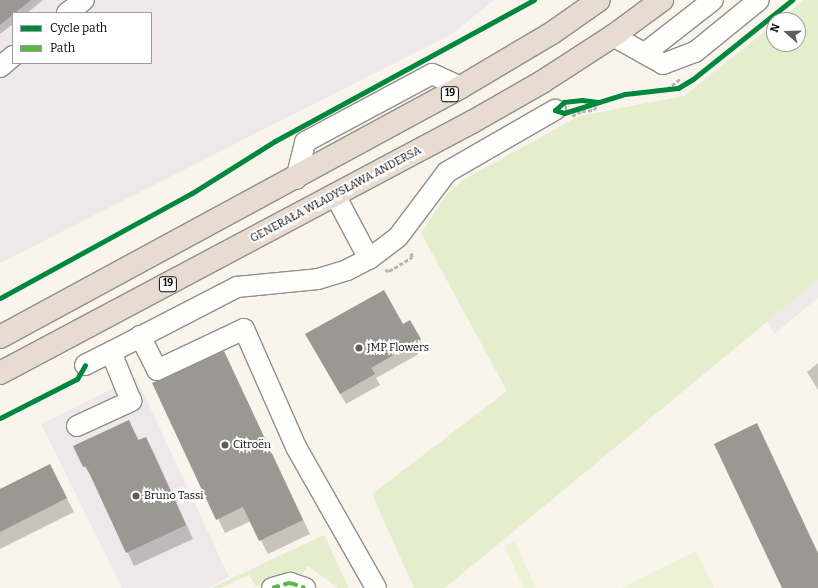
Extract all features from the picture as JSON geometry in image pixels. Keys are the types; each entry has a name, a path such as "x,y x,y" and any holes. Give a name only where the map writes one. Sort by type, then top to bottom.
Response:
{"highway":[{"name":"19","path":"0,338 296,179 461,88 552,33 599,0"},
{"name":"GENERAŁA WŁADYSŁAWA ANDERSA","path":"0,373 335,196 536,85 613,36 662,0"}],"street":[{"path":"68,12 84,0"},
{"path":"645,54 713,0"},
{"path":"613,36 663,64 695,52 759,0"},
{"path":"0,67 12,57"},
{"path":"85,365 237,287 318,279 347,270 368,259 398,237 447,172 555,110"},
{"path":"335,196 368,259"},
{"path":"140,336 157,370 244,329 296,447 376,588"},
{"path":"77,426 131,400 111,352"},
{"path":"272,588 290,583 304,588"}],"path":[{"path":"667,89 683,85"},
{"path":"555,110 564,114 598,102 592,101"}],"shaded area":[{"path":"0,0 494,0 452,34 0,263"},
{"path":"818,280 818,298 774,334 768,321"},
{"path":"136,377 229,577 207,588 122,588 41,424"}],"green space":[{"path":"804,0 818,0 818,280 445,588 414,588 372,494 507,391 421,233 446,195 463,180 579,116 684,96 766,30 766,52 806,52 806,12 789,12"},
{"path":"324,535 349,588 338,588 308,566 301,577 290,571 256,587 249,575 221,588 211,588"},
{"path":"514,541 536,588 524,588 504,546"},
{"path":"696,551 714,588 621,588"}],"building":[{"path":"0,0 31,0 16,12 12,12 12,15 0,25"},
{"name":"JMP Flowers","path":"384,290 403,324 410,320 421,339 371,368 375,374 340,394 305,334"},
{"name":"Citroën","path":"224,351 303,520 259,541 243,507 216,520 152,383"},
{"name":"Bruno Tassi","path":"129,420 138,440 146,437 186,525 126,553 86,466 83,467 73,446"},
{"path":"757,423 818,553 818,588 782,588 714,444"},
{"path":"50,464 67,498 0,532 0,489"}],"marked path":[{"path":"272,588 290,583 305,588"}],"cycle path":[{"path":"0,298 192,193 275,141 534,0"},
{"path":"598,102 582,100 564,102 555,110 564,113 625,94 678,88 693,79 792,0"},
{"path":"0,418 77,379 85,365"}],"place":[{"name":"JMP Flowers","path":"359,348"},
{"name":"Citroën","path":"225,445"},
{"name":"Bruno Tassi","path":"136,496"}]}
